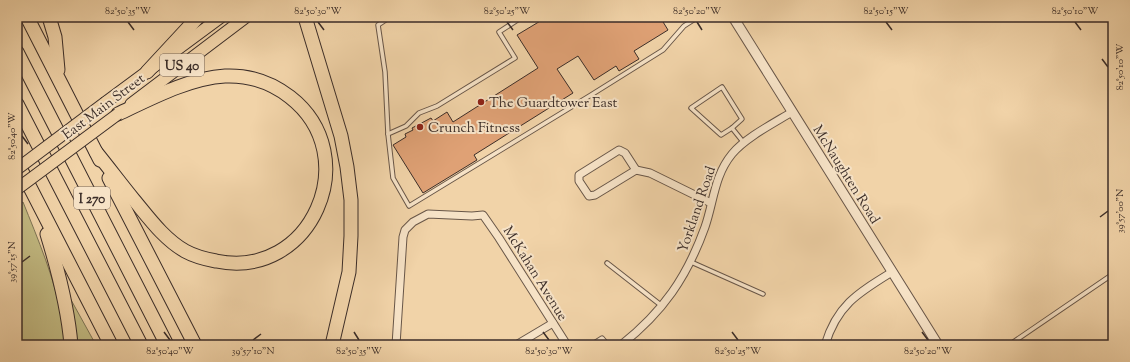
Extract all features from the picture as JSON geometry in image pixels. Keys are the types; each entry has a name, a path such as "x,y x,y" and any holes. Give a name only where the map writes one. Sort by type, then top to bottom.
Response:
{"highway":[{"path":"27,17 195,345"},
{"path":"49,17 55,37 58,78"},
{"path":"147,72 198,17"},
{"path":"305,17 341,136 351,200 349,272 332,345"},
{"name":"I 270","path":"17,52 167,345"},
{"path":"96,152 166,238 185,251 212,260 230,264 248,262 276,254 297,238 318,209 322,198 326,175 324,151 321,140 313,124 302,108 283,92 273,86 248,78 226,76 206,78 167,92 118,114"},
{"name":"I 270","path":"17,104 141,345"},
{"path":"17,162 111,345"},
{"path":"37,202 53,255 69,325 71,345"}],"main road":[{"name":"East Main Street","path":"17,169 221,17"},
{"name":"East Main Street","path":"17,189 246,17"}],"street":[{"name":"McNaughten Road","path":"733,17 938,345"},
{"name":"Yorkland Road","path":"621,345 647,322 679,284 691,262 704,228 719,173 732,154 744,142 792,112"},
{"path":"636,170 625,153 620,150 582,172 578,178 586,193 592,196 636,170 650,173 711,203"},
{"name":"McKahan Avenue","path":"396,345 401,243 405,230 413,222 428,214 472,216 483,214 567,345"},
{"path":"825,345 828,333 840,312 852,298 892,272"},
{"path":"516,345 553,323"}],"lane":[{"path":"390,17 378,25 385,72 388,134 393,178 409,206 663,50 684,26 698,17"},
{"path":"388,134 406,126 419,113 437,106 515,58 499,32 522,17"},
{"path":"722,87 742,119 732,128 721,135 690,108 722,87"},
{"path":"732,128 744,142"},
{"path":"691,262 763,294"},
{"path":"607,263 662,306"},
{"path":"1009,345 1113,274"},
{"path":"591,345 602,338 608,345"}],"shaded area":[{"path":"23,202 55,289 59,303 65,345 17,345 17,206"},
{"path":"70,298 96,345 75,345 67,299"}],"building":[{"path":"547,17 660,17 668,30 634,51 639,59 619,71 616,66 594,80 578,56 557,69 573,93 474,155 477,160 423,193 393,145 406,137 405,134 413,130 412,128 431,118 433,121 447,112 453,122 538,68 517,35"}],"place":[{"name":"The Guardtower East","path":"481,102"},
{"name":"Crunch Fitness","path":"420,127"}]}
